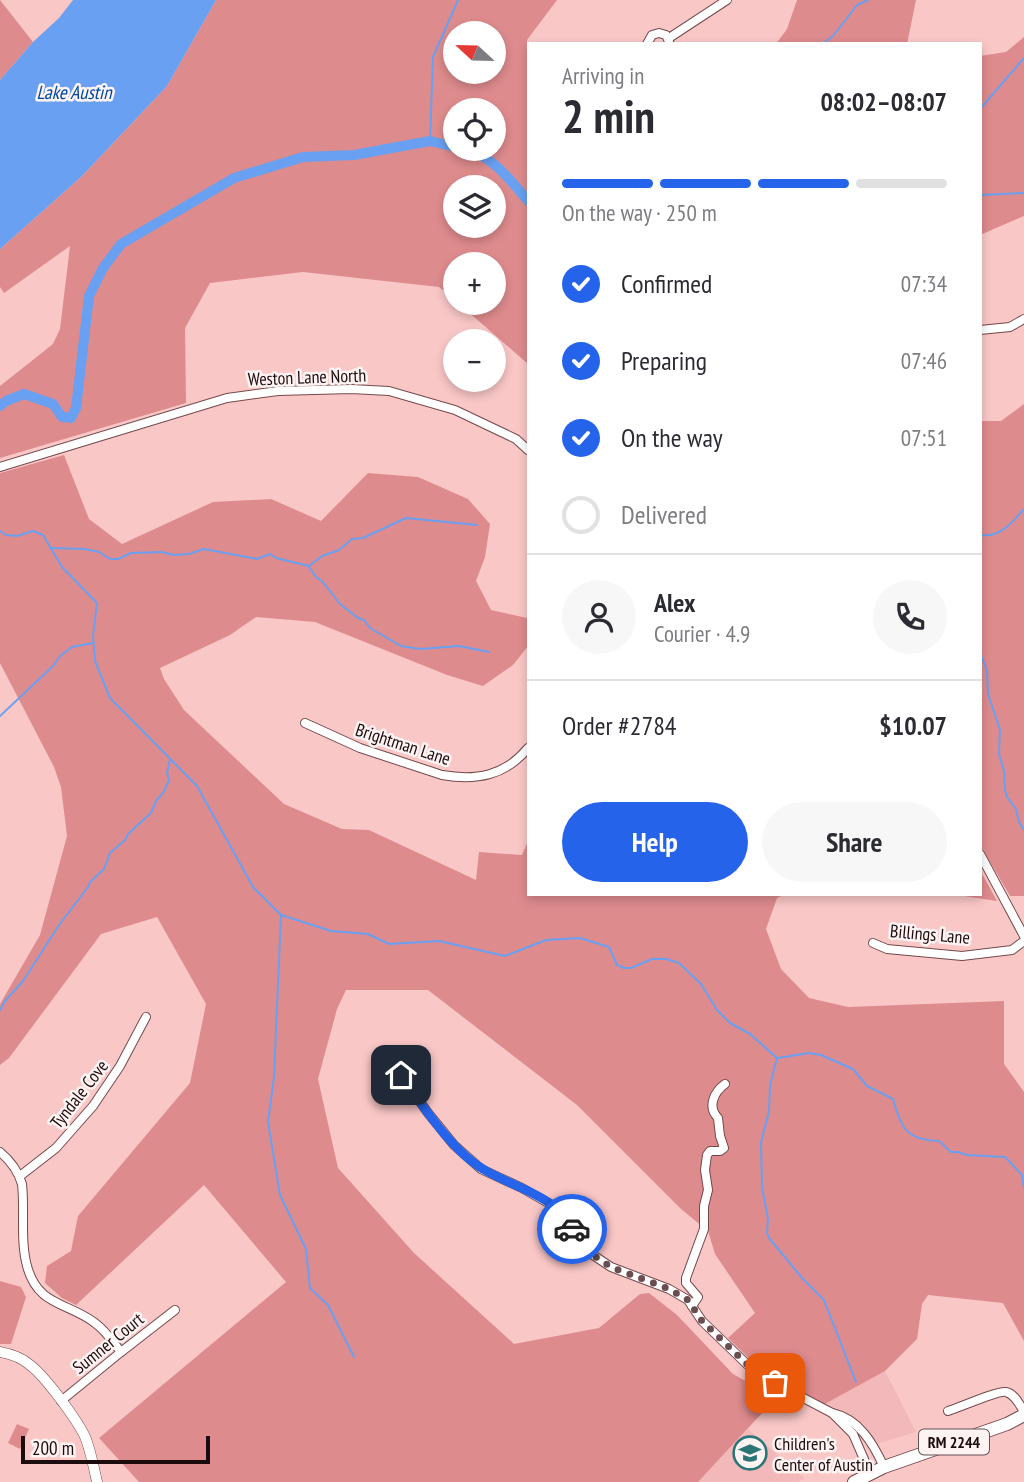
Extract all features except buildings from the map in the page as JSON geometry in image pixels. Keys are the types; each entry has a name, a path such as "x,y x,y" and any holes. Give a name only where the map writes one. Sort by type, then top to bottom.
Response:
{"main road":[{"name":"RM 2244","path":"854,1482 884,1467 1007,1424 1024,1414"}],"street":[{"path":"648,42 656,33 663,34 669,41 727,0"},
{"path":"982,330 1010,327 1024,319"},
{"name":"Weston Lane North","path":"0,467 226,398 278,391 389,390 455,410 516,439 527,449"},
{"name":"Brightman Lane","path":"305,723 360,748 454,777 477,777 500,770 515,761 527,749"},
{"path":"982,858 1024,936"},
{"name":"Billings Lane","path":"873,943 887,949 962,956 1012,950 1024,941"},
{"name":"Tyndale Cove","path":"19,1176 56,1148 93,1107 120,1066 146,1017"},
{"path":"401,1075 454,1145 481,1169 550,1204 561,1213 587,1251 611,1267 669,1289 688,1300 702,1321 756,1373 832,1413 845,1416 859,1427 875,1446 884,1467"},
{"path":"692,1306 698,1297 686,1283 686,1278 704,1229 704,1206 708,1189 705,1177 706,1155 710,1151 724,1148 718,1118 712,1109 715,1093 725,1084"},
{"path":"0,1152 19,1176 23,1194 26,1263 34,1284 51,1301 94,1322 121,1352"},
{"name":"Sumner Court","path":"61,1401 175,1310"},
{"path":"0,1352 28,1363 61,1401 85,1437 97,1482"},
{"path":"948,1411 1005,1391 1017,1400 1024,1414"},
{"path":"832,1413 853,1433 870,1473"}],"shaded area":[{"path":"0,0 33,42 0,80"},
{"path":"216,0 557,0 527,40 527,363 506,345 506,329 488,329 472,315 506,315 506,252 443,252 443,290 439,287 303,272 210,283 185,328 186,403 0,458 0,386 53,344 60,329 70,246 4,293 0,287 0,249 82,176 167,86"},
{"path":"797,0 916,0 907,42 777,42 787,29"},
{"path":"1024,37 1024,216 982,234 982,56 1006,52"},
{"path":"1024,404 1024,896 1010,896 982,848 982,421 1001,421"},
{"path":"64,455 89,519 122,544 213,502 271,499 321,521 368,473 418,477 468,499 490,524 485,557 476,581 491,610 527,618 527,647 513,665 483,686 447,675 315,622 256,617 230,635 160,668 164,679 184,710 284,804 342,829 369,830 476,880 479,852 522,855 527,843 527,896 781,896 777,898 766,929 781,969 809,998 848,1007 1004,1001 1004,1064 1024,1092 1024,1341 1003,1303 928,1295 922,1304 917,1339 885,1371 825,1404 758,1367 728,1338 755,1313 715,1254 708,1231 681,1209 577,1105 428,990 346,990 337,1009 318,1079 338,1168 414,1253 514,1344 599,1328 640,1294 649,1293 677,1315 733,1374 776,1398 698,1482 139,1482 99,1438 286,1282 204,1185 76,1305 62,1298 45,1283 47,1266 71,1251 78,1216 190,1083 206,1004 157,917 101,934 9,1058 0,1065 0,1004 40,935 67,836 61,787 54,767 0,663 0,473"},
{"path":"982,874 997,901 964,896 982,896"},
{"path":"0,1281 21,1287 26,1297 11,1344 0,1344"},
{"path":"885,1371 916,1432 876,1444 857,1423 825,1404"},
{"path":"17,1424 29,1429 20,1449 8,1443"},
{"name":"Children's Center of Austin","path":"748,1429 804,1478 799,1482 698,1482"}],"water":[{"name":"Lake Austin","path":"73,0 216,0 167,86 82,176 0,249 0,80"}],"waterway":[{"path":"430,141 433,57 458,0"},
{"path":"825,42 833,36 857,5 868,0"},
{"path":"982,107 1024,58"},
{"path":"0,406 24,394 53,404 62,417 71,418 76,408 89,296 103,268 121,244 234,178 303,157 354,155 430,141 443,144"},
{"path":"489,161 508,177 527,200"},
{"path":"982,195 1024,193"},
{"path":"982,535 1000,532 1024,509"},
{"path":"51,548 85,549 99,552 110,559 118,559 131,553 162,552 174,555 204,549 257,559 270,554 309,566 322,556 339,550 352,539 363,538 406,518 477,525"},
{"path":"0,531 6,535 17,536 33,531 43,535 62,567 97,603 93,636 95,661 110,698 197,786 253,887 281,915 274,1077 268,1122 280,1195 306,1249 310,1288 328,1305 354,1357"},
{"path":"309,567 340,604 364,620 370,628 401,646 420,649 459,646 489,652"},
{"path":"0,716 53,666 60,656 72,647 93,643"},
{"path":"982,658 987,671 988,694 1000,730 999,754 1004,771 1005,790 1024,830"},
{"path":"0,1010 23,981 90,882 104,869 110,853 151,813 169,780 167,773 170,760"},
{"path":"281,915 331,931 368,934 389,944 439,941 505,956 546,940 580,938 609,947 617,965 624,968 631,968 652,959 679,963 701,984 717,1010 730,1023 750,1034 777,1058 770,1085 769,1112 761,1142 767,1233 803,1279 824,1300 856,1382"},
{"path":"778,1058 809,1053 821,1055 853,1069 867,1086 893,1099 899,1118 912,1135 939,1141 951,1152 1005,1157 1022,1175 1024,1188"}],"way so far":[{"path":"572,1229 587,1251 611,1267 669,1289 688,1300 702,1321 756,1373 775,1383"}],"place":[{"name":"Children's Center of Austin","path":"750,1453"}],"route":[{"path":"401,1075 454,1145 481,1169 550,1204 561,1213 572,1229"}]}
